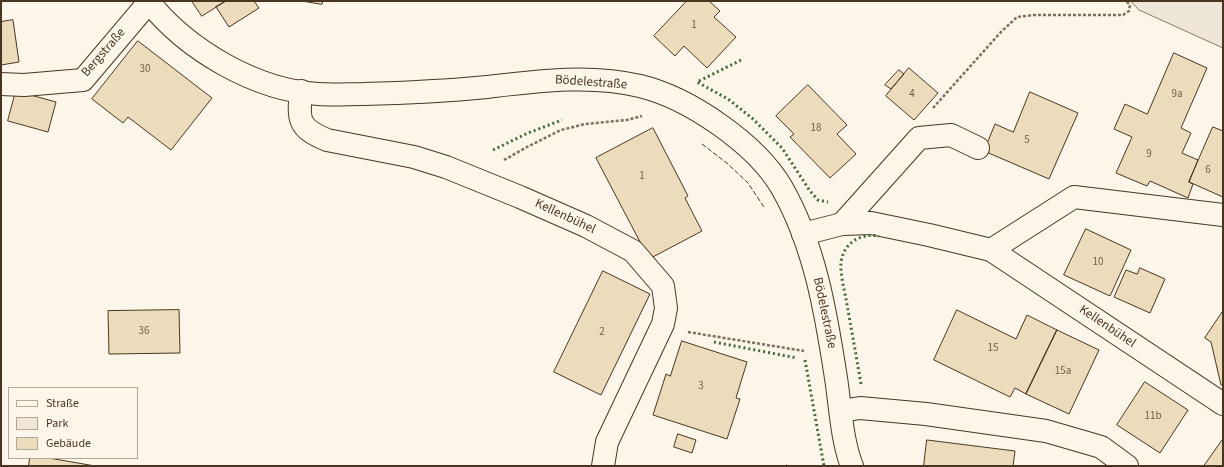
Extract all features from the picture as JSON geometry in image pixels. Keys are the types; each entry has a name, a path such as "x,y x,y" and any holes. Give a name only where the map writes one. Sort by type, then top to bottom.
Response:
{"street":[{"name":"Bergstraße","path":"3,86 83,80 149,1 159,14 179,34 218,61 252,77 301,91"},
{"name":"Bödelestraße","path":"301,91 318,94 401,93 549,80 609,82 640,86 670,96 694,107 720,124 764,162 781,187 803,234 813,263 820,293 831,348 849,458 852,466"},
{"name":"Kellenbühel","path":"301,91 299,112 303,126 314,134 327,140 414,157 446,167 520,197 586,226 633,251 663,286 666,308 663,324 608,442 604,466"},
{"path":"842,224 919,138 952,135 978,148"},
{"path":"991,250 1074,197 1223,215"},
{"name":"Kellenbühel","path":"803,234 842,224 871,223 991,250 1223,404"},
{"path":"841,411 860,408 926,414 1046,431 1101,447 1127,466"}],"path":[{"path":"919,138 924,119 1000,33 1017,17 1034,15 1123,15 1129,11 1130,5 1126,1"},
{"path":"474,178 527,147 560,130 585,124 627,120 651,113 670,96"},
{"path":"663,324 682,331 807,352"}],"green space":[{"path":"1131,1 1223,1 1223,48 1139,10"}],"building":[{"path":"192,1 226,1 202,16"},
{"path":"226,1 254,1 259,8 229,27 216,7"},
{"path":"302,1 323,1 322,4"},
{"path":"687,1 709,1 720,11 714,17 736,37 707,68 684,46 675,56 654,36"},
{"path":"13,20 19,62 1,65 1,22"},
{"path":"138,41 212,98 171,150 128,117 123,123 92,99"},
{"path":"1174,53 1207,68 1181,128 1191,133 1182,153 1198,160 1189,182 1193,184 1188,198 1150,181 1147,186 1116,173 1132,137 1114,129 1125,104 1147,114"},
{"path":"909,68 938,93 914,120 886,96"},
{"path":"899,70 904,74 891,89 885,85"},
{"path":"808,85 847,125 837,134 856,154 830,178 790,137 794,134 776,116"},
{"path":"16,91 56,102 48,132 8,121"},
{"path":"1030,92 1078,113 1049,179 984,151 995,124 1013,132"},
{"path":"1213,127 1223,131 1223,197 1189,182"},
{"path":"653,128 688,196 685,198 702,231 649,259 596,158"},
{"path":"1086,229 1131,250 1110,296 1064,275"},
{"path":"1140,268 1165,279 1150,313 1114,297 1126,270 1137,274"},
{"path":"603,271 650,294 601,395 554,372"},
{"path":"179,310 180,353 109,354 108,311"},
{"path":"957,310 1016,339 1027,315 1057,330 1026,394 1015,388 1010,397 934,360"},
{"path":"1223,311 1223,385 1221,385 1211,342 1205,338"},
{"path":"1057,330 1099,350 1069,414 1026,394"},
{"path":"682,341 747,362 736,398 740,399 727,439 653,415 666,374 670,376"},
{"path":"1145,382 1188,410 1160,453 1117,425"},
{"path":"678,434 696,440 692,453 674,447"},
{"path":"1223,439 1223,466 1204,466"},
{"path":"927,440 1015,451 1013,466 924,466"},
{"path":"30,459 55,459 95,466 29,466"}],"hedge":[{"path":"741,60 697,82 728,99 753,119 782,148 810,191 818,200 828,202"},
{"path":"493,150 528,133 562,120"},
{"path":"861,384 842,280 841,262 846,249 854,240 872,235 879,236"},
{"path":"714,342 797,358"},
{"path":"805,360 824,466"}],"fence":[{"path":"702,144 728,164 748,183 764,207"}]}
